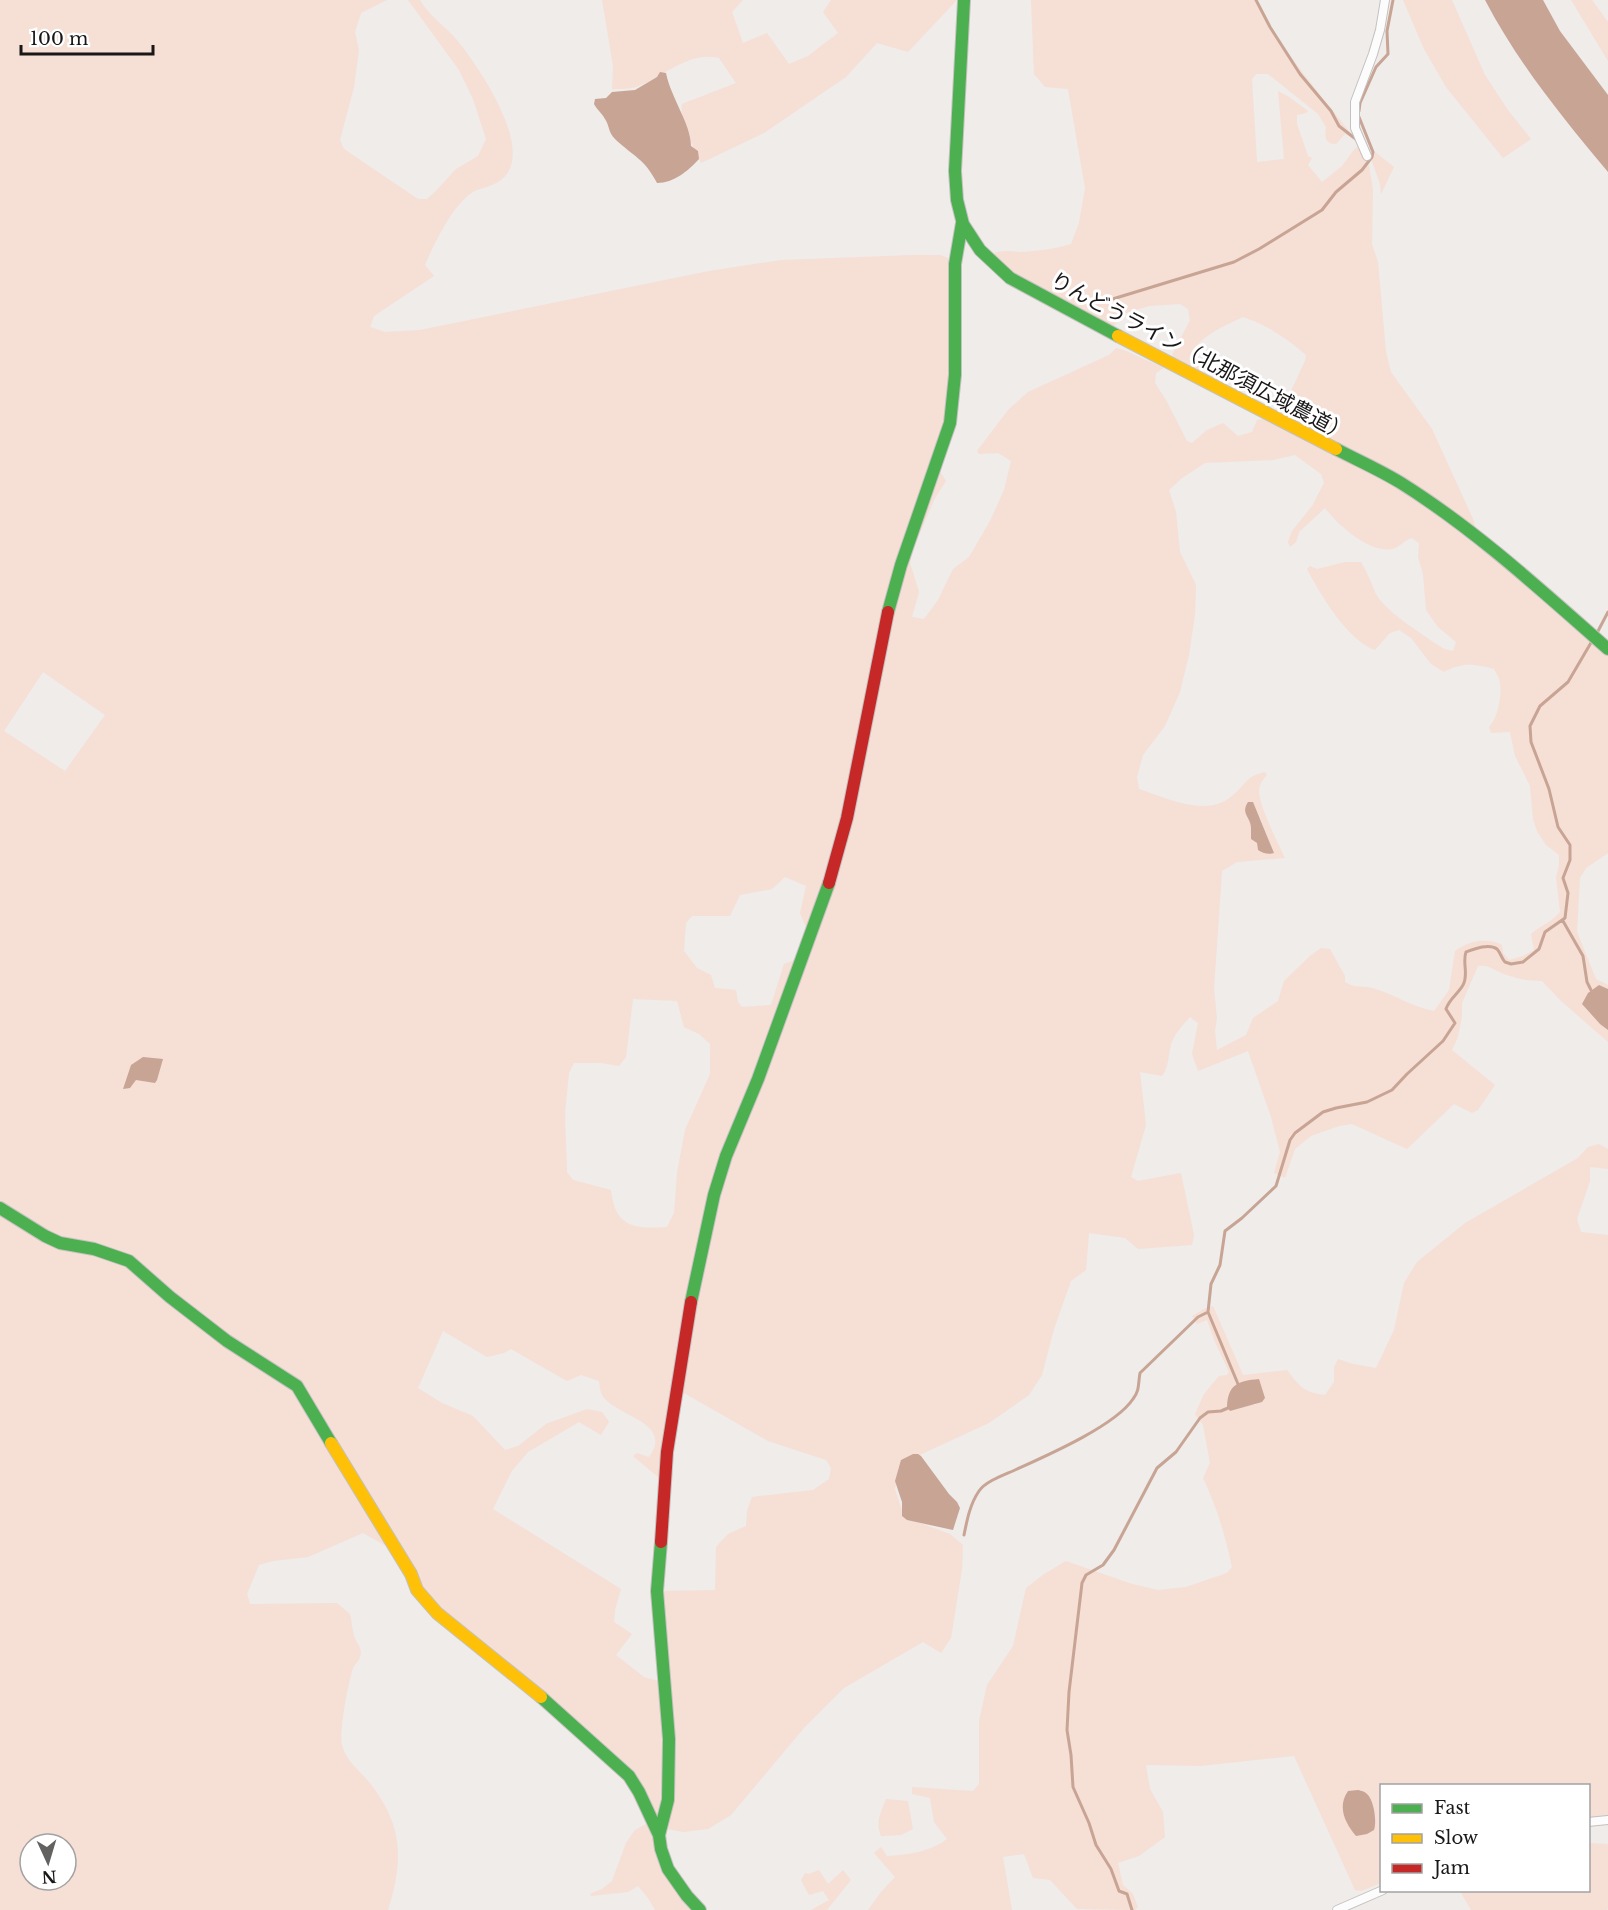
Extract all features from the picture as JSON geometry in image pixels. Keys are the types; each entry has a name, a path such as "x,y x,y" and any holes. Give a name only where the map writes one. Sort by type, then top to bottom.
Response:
{"street":[{"name":"りんどうライン（北那須広域農道）","path":"964,0 956,171 957,203 962,223 1001,273 1018,284 1399,482 1435,504 1473,532 1607,647"},
{"path":"1367,156 1355,128 1355,102 1380,30 1385,0"},
{"path":"700,1910 668,1869 661,1849 660,1835 668,1800 669,1739 657,1591 667,1452 688,1317 714,1195 726,1156 758,1080 832,875 847,818 887,616 898,575 950,423 955,375 955,264 962,223"},
{"path":"0,1208 60,1243 94,1249 129,1261 170,1297 227,1341 297,1386 411,1574 411,1579 422,1598 437,1613 548,1703 633,1778 651,1821 660,1835"},
{"path":"1590,1822 1608,1820"},
{"path":"1337,1910 1380,1891"}],"shaded area":[{"path":"0,0 387,0 361,13 355,32 359,50 354,87 340,140 344,149 418,199 427,199 456,169 478,156 486,139 473,99 459,70 408,0 420,0 457,40 489,87 500,108 513,149 511,166 502,179 473,192 451,215 425,265 434,276 374,316 370,327 385,332 420,330 709,271 781,260 913,255 940,255 948,258 950,271 962,291 958,395 955,430 939,470 946,481 935,498 914,547 910,563 919,592 912,617 924,619 938,600 953,569 969,557 990,521 1004,490 1011,461 998,453 979,454 977,451 1008,410 1028,392 1109,355 1116,348 1124,350 1164,368 1156,373 1155,383 1187,441 1192,443 1207,430 1223,423 1238,436 1252,432 1257,420 1275,412 1292,388 1306,355 1284,338 1260,324 1243,317 1211,334 1192,352 1189,360 1222,382 1175,359 1172,355 1190,320 1188,309 1180,304 1149,306 1126,313 1113,327 1030,287 1002,265 993,254 1004,251 1040,250 1071,244 1079,223 1085,188 1068,89 1045,87 1034,74 1031,0 1255,0 1289,54 1353,136 1353,139 1345,134 1336,144 1329,143 1326,127 1318,114 1268,74 1256,74 1252,79 1257,162 1284,159 1278,91 1308,111 1297,115 1297,124 1308,156 1312,158 1308,165 1322,182 1342,166 1358,146 1362,147 1369,166 1373,190 1372,244 1378,262 1386,352 1391,372 1432,429 1474,521 1477,538 1608,655 1608,853 1586,868 1580,878 1577,932 1596,979 1608,985 1608,989 1599,985 1585,1008 1608,1030 1608,1042 1542,981 1519,979 1489,967 1478,966 1462,1003 1458,1037 1452,1050 1495,1085 1478,1110 1472,1113 1454,1104 1407,1149 1352,1124 1339,1126 1311,1136 1295,1149 1285,1178 1274,1173 1280,1152 1271,1117 1248,1051 1198,1071 1192,1054 1198,1023 1190,1017 1171,1044 1167,1065 1162,1076 1140,1072 1146,1125 1131,1177 1138,1181 1181,1173 1194,1235 1192,1245 1138,1249 1125,1238 1089,1233 1086,1270 1071,1281 1054,1329 1042,1375 1029,1395 989,1423 911,1459 899,1468 895,1489 904,1517 950,1534 963,1545 962,1569 951,1638 941,1653 923,1642 844,1688 804,1728 731,1815 708,1829 683,1832 667,1829 653,1816 637,1777 422,1592 386,1546 363,1533 308,1557 259,1565 247,1594 250,1604 337,1603 350,1614 354,1636 361,1654 353,1668 341,1738 344,1751 380,1798 389,1813 394,1828 398,1858 397,1875 388,1910 0,1910","holes":["1295,455 1321,474 1324,483 1312,506 1292,531 1288,542 1290,547 1296,542 1299,532 1325,508 1346,529 1374,547 1392,549 1412,538 1419,543 1418,557 1423,574 1426,610 1438,627 1456,642 1453,651 1444,649 1387,607 1375,592 1361,562 1345,562 1317,569 1310,566 1307,569 1336,616 1365,645 1375,650 1390,633 1399,630 1411,638 1431,664 1444,672 1463,665 1494,669 1500,681 1500,700 1495,718 1489,727 1491,733 1510,732 1515,756 1530,786 1533,819 1537,831 1546,845 1559,855 1556,877 1560,912 1531,934 1534,950 1523,956 1509,960 1503,953 1502,945 1490,941 1472,943 1455,951 1449,990 1434,1011 1368,987 1345,982 1345,976 1330,949 1321,948 1284,981 1278,1001 1253,1018 1246,1035 1217,1050 1214,989 1222,871 1237,862 1285,858 1260,798 1260,787 1267,775 1265,772 1253,776 1237,792 1222,802 1199,806 1174,801 1139,789 1137,777 1143,755 1165,726 1180,692 1189,655 1195,614 1196,585 1180,552 1176,512 1169,490 1182,478 1205,463 1273,460","43,672 105,715 65,771 4,731","1248,802 1261,820 1273,853 1261,852 1258,850 1257,843 1251,839 1251,826 1245,812","785,877 806,886 800,913 807,930 798,959 784,964 771,1005 742,1007 738,1002 736,990 715,988 711,975 697,968 684,951 686,923 692,916 730,916 740,895 772,889","633,999 677,1001 684,1027 699,1034 710,1044 710,1074 685,1130 677,1173 674,1213 667,1227 629,1224 617,1212 611,1190 573,1180 567,1172 565,1113 569,1073 574,1063 619,1066 626,1057","443,1331 487,1357 511,1349 567,1381 581,1375 599,1381 601,1394 618,1409 649,1428 654,1436 655,1445 649,1457 637,1453 633,1456 658,1477 661,1477 672,1391 684,1393 768,1441 826,1460 831,1468 829,1479 813,1490 752,1497 747,1511 746,1526 728,1534 716,1547 715,1590 663,1591 666,1674 658,1681 644,1677 616,1655 632,1634 614,1622 621,1589 493,1509 512,1471 528,1452 579,1422 601,1435 609,1422 602,1412 587,1409 546,1424 518,1446 505,1450 473,1416 442,1403 418,1388"]},
{"path":"602,0 743,0 732,12 743,43 767,33 789,64 808,56 838,33 823,12 831,0 957,0 908,52 877,43 846,77 764,133 701,163 685,126 682,104 736,83 719,58 707,57 696,58 676,66 636,87 612,89 613,66"},
{"path":"1403,0 1452,0 1485,75 1531,139 1503,158 1446,87 1424,49"},
{"path":"1485,0 1543,0 1560,31 1608,95 1608,172 1526,68"},
{"path":"1571,0 1592,0 1608,22 1608,61"},
{"path":"660,72 666,73 688,129 691,146 698,151 699,159 680,176 657,183 643,163 613,136 607,122 594,104 595,99 606,98 612,92 635,90 657,77"},
{"path":"1370,148 1394,167 1381,194 1380,184 1368,150"},
{"path":"1248,802 1253,802 1274,853 1268,854 1258,850 1257,843 1251,839 1251,824 1245,813"},
{"path":"1599,985 1608,989 1608,1030 1582,1004 1588,993"},
{"path":"143,1057 163,1059 157,1080 155,1083 136,1080 130,1088 123,1089 131,1065"},
{"path":"1599,1144 1608,1149 1608,1169 1590,1167 1590,1181 1577,1219 1581,1232 1608,1235 1608,1823 1590,1827 1590,1784 1380,1784 1380,1883 1361,1891 1355,1890 1294,1756 1200,1766 1146,1765 1150,1789 1163,1812 1165,1837 1139,1856 1118,1863 1123,1885 1133,1894 1138,1907 1135,1910 1077,1909 1050,1880 1033,1878 1024,1854 1003,1857 1012,1910 868,1910 895,1877 874,1853 881,1847 887,1856 911,1854 926,1850 947,1839 934,1822 930,1798 912,1794 912,1787 973,1791 979,1784 979,1721 987,1685 1013,1646 1026,1588 1066,1561 1132,1584 1158,1590 1186,1587 1227,1573 1232,1567 1220,1521 1203,1478 1210,1463 1203,1425 1195,1414 1204,1394 1219,1376 1227,1375 1229,1372 1207,1320 1197,1324 1192,1316 1213,1306 1243,1375 1287,1370 1303,1388 1325,1395 1334,1382 1334,1367 1338,1359 1376,1368 1394,1330 1404,1283 1417,1262 1465,1223 1578,1158 1588,1147","holes":["1259,1379 1256,1405 1249,1405 1235,1385"]},
{"path":"1259,1379 1265,1398 1262,1402 1230,1411 1227,1407 1229,1393 1232,1389 1245,1381"},
{"path":"913,1454 921,1456 957,1502 960,1508 953,1530 907,1520 902,1516 902,1502 895,1481 901,1460"},
{"path":"1348,1791 1365,1792 1369,1797 1375,1822 1374,1830 1356,1836 1344,1815 1343,1803"},
{"path":"886,1799 908,1801 913,1829 901,1835 881,1836 879,1822"},
{"path":"646,1824 650,1825 662,1864 694,1910 655,1910 638,1886 628,1892 591,1896 590,1894 602,1889 612,1881 626,1843 635,1830"},
{"path":"1590,1843 1608,1844 1608,1909 1606,1910 1471,1910 1461,1892 1590,1892"},
{"path":"819,1870 828,1884 843,1870 851,1880 827,1910 811,1910 829,1900 823,1891 809,1895 801,1880 805,1873 809,1874"}],"waterway":[{"path":"1256,0 1300,74 1331,111 1339,126 1357,140"},
{"path":"1359,111 1360,103 1376,67 1388,54 1387,31 1393,0"},
{"path":"1106,301 1234,262 1322,210 1336,192 1362,170 1372,157 1373,152 1359,117"},
{"path":"1597,633 1608,612"},
{"path":"964,1535 971,1507 982,1487 1079,1439 1111,1420 1135,1396 1140,1373 1198,1317 1208,1312 1211,1284 1220,1265 1225,1231 1276,1186 1290,1140 1295,1133 1323,1112 1367,1102 1392,1090 1443,1041 1455,1023 1446,1009 1465,981 1466,952 1482,947 1494,947 1505,962 1511,964 1523,962 1539,949 1545,932 1565,918 1568,893 1563,878 1570,860 1570,845 1558,827 1549,789 1531,742 1530,726 1540,706 1568,682 1592,641"},
{"path":"1563,921 1583,956 1587,982 1591,990"},
{"path":"1208,1312 1238,1384"},
{"path":"1132,1910 1127,1894 1119,1891 1111,1869 1096,1845 1073,1787 1067,1730 1069,1692 1082,1583 1086,1575 1103,1565 1114,1550 1157,1468 1176,1452 1200,1418 1208,1412 1228,1408"}],"traffic: fast":[{"path":"964,0 955,171 957,200 963,224 980,250 1010,278 1118,336"},
{"path":"888,612 901,565 950,423 955,375 955,264 962,223"},
{"path":"1336,449 1377,469 1429,501 1508,562 1608,649"},
{"path":"691,1302 714,1195 726,1156 758,1079 829,883"},
{"path":"0,1208 60,1243 94,1249 129,1261 170,1297 227,1341 297,1386 331,1443"},
{"path":"661,1542 657,1591 669,1739 668,1800 659,1835 668,1869 700,1910"},
{"path":"541,1697 629,1776 659,1835"}],"traffic: slow":[{"path":"1118,336 1336,449"},
{"path":"331,1443 411,1574 417,1590 437,1613 541,1697"}],"traffic: jam":[{"path":"829,883 847,818 888,612"},
{"path":"661,1542 667,1452 691,1302"}]}
